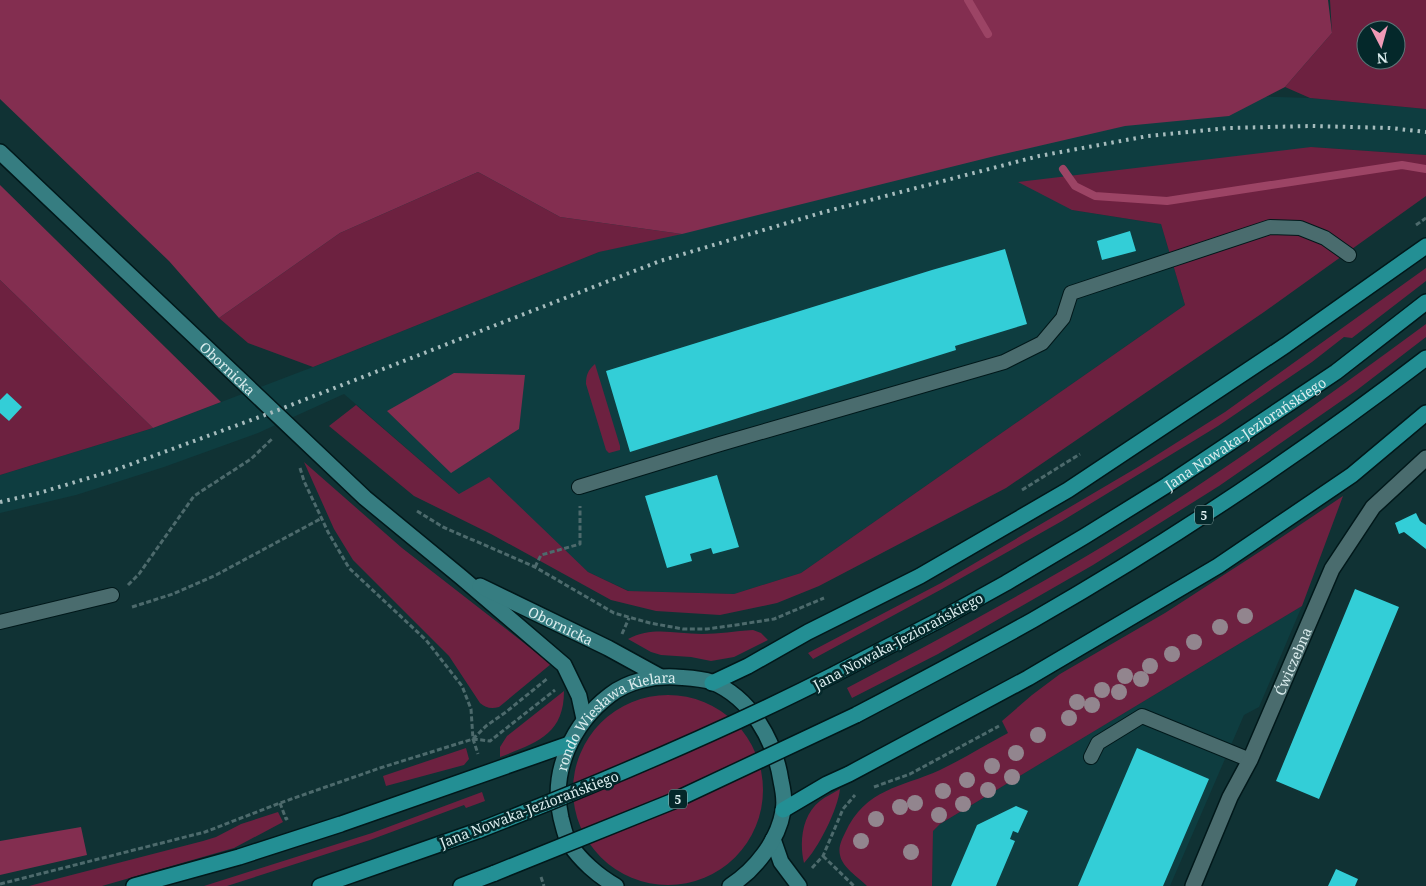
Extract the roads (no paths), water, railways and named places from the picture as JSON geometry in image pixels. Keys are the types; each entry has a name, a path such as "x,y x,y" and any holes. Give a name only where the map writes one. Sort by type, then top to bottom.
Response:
{"main road":[{"name":"Obornicka","path":"0,152 365,498 564,665 579,696 584,719"},
{"path":"712,682 748,666 808,632 920,576 1068,490 1286,345 1426,246"},
{"name":"Jana Nowaka-Jeziorańskiego","path":"320,886 480,830 649,762 835,674 941,619 1006,583 1159,490 1336,372 1426,302"},
{"name":"5","path":"461,886 671,802 856,716 950,667 1034,619 1210,511 1368,402 1426,358"},
{"path":"783,810 828,784 1028,678 1218,566 1352,475 1426,413"},
{"name":"Obornicka","path":"461,577 608,648 659,676"},
{"name":"rondo Wiesława Kielara","path":"616,886 589,866 568,842 557,802 557,786 570,744 584,719 611,694 637,682 659,676 694,678 712,682 737,697 752,713 765,732 774,753 781,780 783,810 773,839 751,869 730,886"},
{"path":"134,886 239,857 341,824 570,744"},
{"path":"773,839 781,862 798,885"}],"street":[{"name":"Ćwiczebna","path":"1193,886 1230,797 1250,760 1332,569 1373,507 1426,458"}],"lane":[{"path":"580,487 720,444 1004,362 1042,343 1063,318 1071,293 1270,227 1300,228 1325,238 1349,255"},
{"path":"0,622 112,595"},
{"path":"1091,757 1098,743 1142,716 1250,760"}],"waterway":[{"path":"968,0 988,34"},
{"path":"1063,169 1075,186 1095,196 1167,201 1402,165 1426,169"}],"railway":[{"path":"0,502 39,493 115,470 273,412 660,261 824,212 1039,156 1148,136 1228,128 1311,126 1390,128 1426,132"}]}
